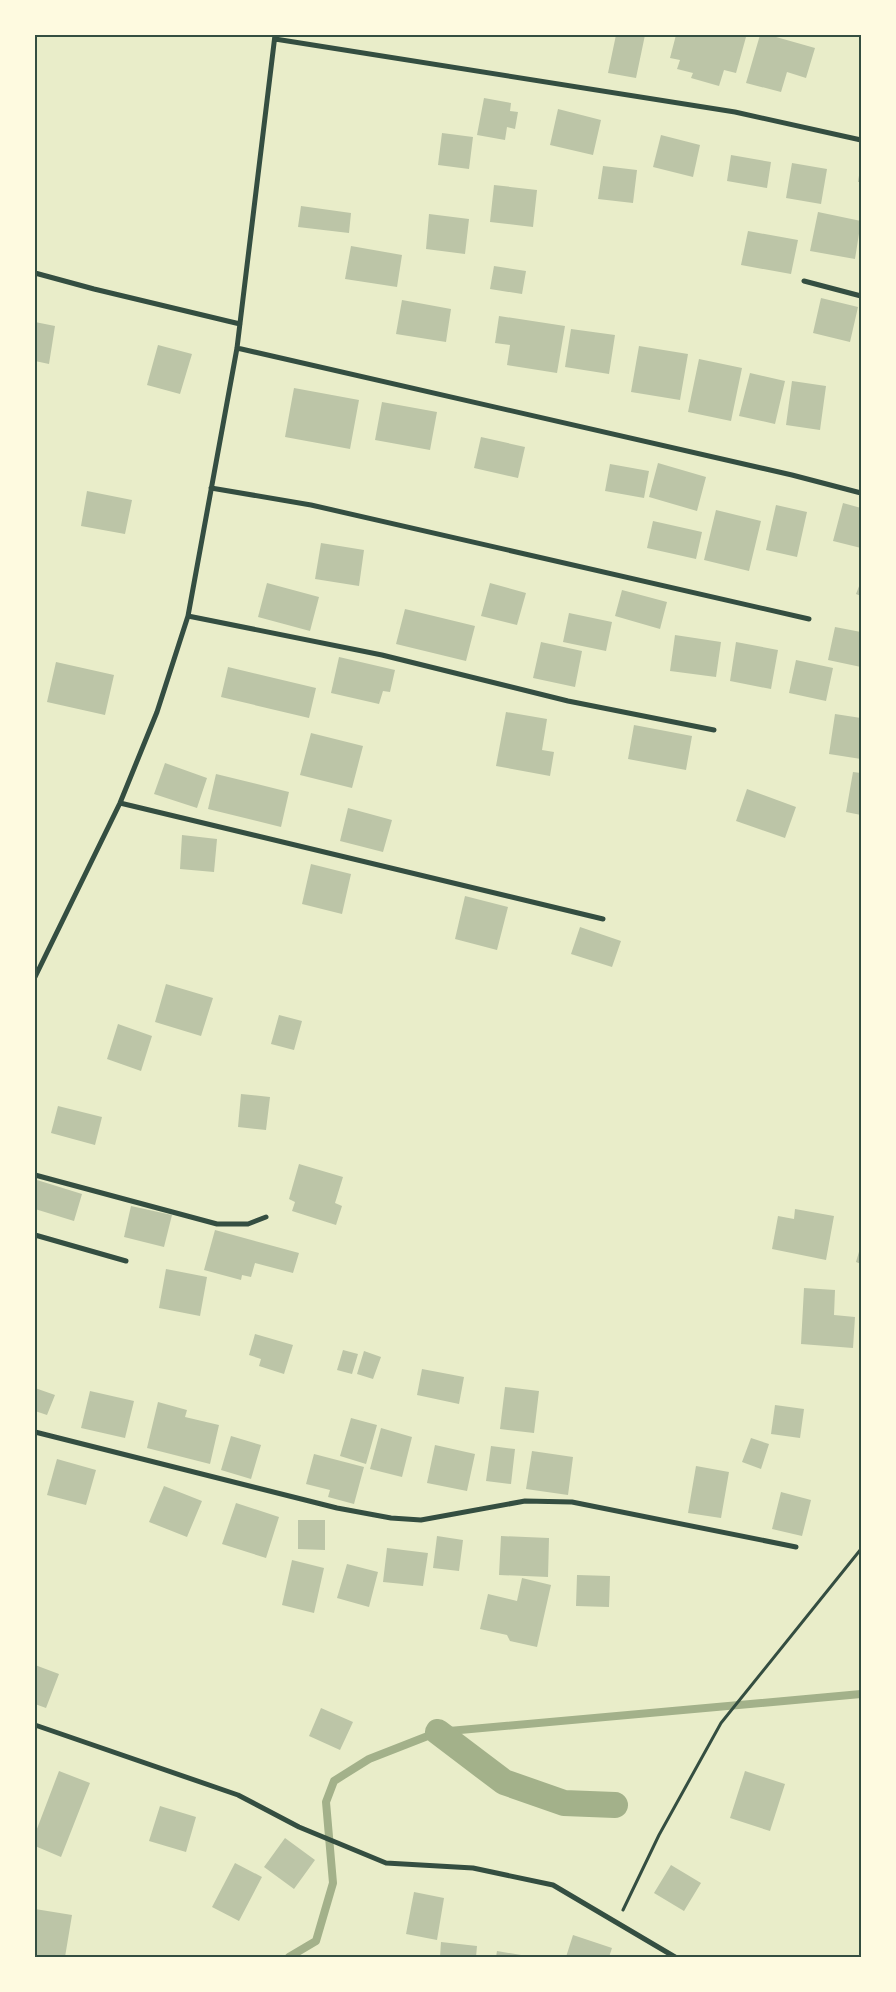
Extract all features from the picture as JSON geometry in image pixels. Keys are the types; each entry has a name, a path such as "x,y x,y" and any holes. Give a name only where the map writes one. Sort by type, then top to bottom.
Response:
{"street":[{"path":"35,977 120,803 157,712 188,616 237,348 275,37 735,112 861,140"},
{"path":"35,272 94,289 240,324"},
{"path":"804,281 861,296"},
{"path":"237,348 792,475 861,493"},
{"path":"211,488 311,505 809,619"},
{"path":"188,616 382,655 568,701 714,730"},
{"path":"120,803 603,919"},
{"path":"35,1175 217,1224 248,1224 266,1217"},
{"path":"35,1235 126,1261"},
{"path":"35,1432 337,1508 391,1518 421,1520 525,1502 572,1502 796,1547"},
{"path":"35,1725 238,1795 300,1827 386,1863 472,1868 553,1885 676,1957"}],"path":[{"path":"620,1923 621,1914 659,1835 723,1721 861,1549"}],"building":[{"path":"616,35 645,35 636,78 608,73"},
{"path":"676,35 738,35 746,37 736,73 724,70 719,86 691,78 693,73 677,69 680,60 670,58"},
{"path":"760,35 769,35 815,48 806,78 787,72 781,92 746,83"},
{"path":"484,98 511,103 510,111 518,112 515,129 507,127 505,140 477,135"},
{"path":"558,109 601,120 593,155 550,145"},
{"path":"442,133 473,137 469,169 438,165"},
{"path":"661,135 700,145 693,177 653,167"},
{"path":"731,155 771,162 767,188 727,181"},
{"path":"792,163 827,169 821,204 786,198"},
{"path":"603,166 637,170 633,203 598,199"},
{"path":"860,169 861,182 858,182"},
{"path":"494,185 537,190 533,227 490,222"},
{"path":"301,206 351,213 349,233 298,227"},
{"path":"818,212 861,221 855,259 810,251"},
{"path":"429,214 469,219 465,254 426,249"},
{"path":"748,231 798,240 791,274 741,265"},
{"path":"351,246 402,255 397,287 345,279"},
{"path":"494,266 526,271 522,294 490,289"},
{"path":"821,298 858,307 850,342 813,333"},
{"path":"402,300 451,309 446,342 396,334"},
{"path":"499,316 565,326 557,373 507,365 510,345 495,343"},
{"path":"35,322 55,326 49,364 35,361"},
{"path":"571,329 615,335 609,374 565,367"},
{"path":"158,345 192,354 180,394 147,385"},
{"path":"639,346 688,354 680,400 631,392"},
{"path":"699,359 742,368 731,421 688,412"},
{"path":"750,373 785,381 775,424 739,416"},
{"path":"792,381 826,386 820,430 786,425"},
{"path":"294,388 359,400 350,449 285,437"},
{"path":"382,402 437,412 430,450 375,440"},
{"path":"481,437 525,447 518,478 474,468"},
{"path":"658,463 706,477 697,511 649,497"},
{"path":"610,464 649,471 644,498 605,491"},
{"path":"87,491 132,500 125,534 81,526"},
{"path":"843,503 861,508 861,548 833,541"},
{"path":"776,505 807,512 797,557 766,550"},
{"path":"716,510 761,521 749,571 704,560"},
{"path":"653,521 702,532 696,559 647,548"},
{"path":"321,543 364,550 359,586 315,579"},
{"path":"861,581 861,596 856,594"},
{"path":"267,583 319,597 310,631 258,617"},
{"path":"490,583 526,593 517,625 481,616"},
{"path":"622,590 667,602 660,629 615,616"},
{"path":"405,609 475,626 466,661 396,644"},
{"path":"569,613 612,622 606,651 563,642"},
{"path":"835,627 861,632 861,667 828,660"},
{"path":"675,635 721,642 716,677 670,671"},
{"path":"541,642 582,651 575,687 533,678"},
{"path":"736,642 778,650 771,689 730,681"},
{"path":"339,657 395,670 390,692 383,691 379,704 331,693"},
{"path":"796,660 833,668 826,701 789,693"},
{"path":"56,662 114,675 105,715 47,702"},
{"path":"228,667 316,688 309,718 221,697"},
{"path":"506,712 547,719 542,750 554,752 550,776 496,766"},
{"path":"835,714 861,718 861,759 829,754"},
{"path":"634,725 692,736 686,770 628,759"},
{"path":"311,733 363,746 352,788 300,775"},
{"path":"165,763 207,778 197,808 154,794"},
{"path":"853,772 861,773 861,815 846,812"},
{"path":"216,774 289,792 281,827 208,809"},
{"path":"747,789 796,807 785,838 736,821"},
{"path":"348,808 392,820 383,852 340,841"},
{"path":"182,835 217,839 214,872 180,869"},
{"path":"311,864 351,874 342,914 302,904"},
{"path":"465,896 508,907 497,950 455,939"},
{"path":"580,927 621,941 612,967 571,954"},
{"path":"166,984 213,998 201,1036 155,1022"},
{"path":"279,1015 302,1021 294,1050 271,1044"},
{"path":"118,1024 152,1036 141,1071 107,1059"},
{"path":"241,1094 270,1097 266,1130 238,1127"},
{"path":"58,1106 102,1117 95,1145 51,1133"},
{"path":"299,1164 343,1177 335,1203 342,1206 336,1225 292,1211 295,1202 289,1199"},
{"path":"37,1180 82,1194 74,1221 35,1209"},
{"path":"131,1206 172,1215 164,1247 124,1237"},
{"path":"795,1209 834,1216 826,1260 772,1249 778,1216 794,1219"},
{"path":"215,1230 299,1253 293,1273 255,1263 251,1277 242,1275 241,1280 204,1270"},
{"path":"861,1245 861,1264 856,1262"},
{"path":"166,1269 207,1277 200,1316 159,1308"},
{"path":"804,1288 835,1290 834,1315 855,1317 853,1348 801,1344"},
{"path":"255,1334 293,1345 284,1374 259,1366 261,1359 249,1355"},
{"path":"343,1350 358,1354 352,1374 337,1370"},
{"path":"364,1351 381,1357 373,1379 357,1374"},
{"path":"422,1369 464,1377 459,1404 417,1395"},
{"path":"505,1387 539,1391 534,1433 500,1429"},
{"path":"35,1388 55,1395 47,1415 35,1411"},
{"path":"90,1391 134,1401 125,1438 81,1428"},
{"path":"158,1402 187,1410 185,1417 219,1425 210,1464 147,1448"},
{"path":"775,1405 804,1409 800,1438 771,1434"},
{"path":"351,1418 377,1425 366,1464 340,1456"},
{"path":"381,1428 412,1437 402,1477 370,1469"},
{"path":"231,1436 261,1445 251,1479 221,1470"},
{"path":"751,1438 769,1444 761,1469 742,1462"},
{"path":"435,1445 475,1454 467,1491 427,1483"},
{"path":"491,1446 515,1449 511,1484 486,1481"},
{"path":"532,1451 573,1457 568,1495 526,1489"},
{"path":"314,1454 364,1467 354,1504 328,1497 330,1490 306,1484"},
{"path":"57,1459 96,1470 86,1505 47,1495"},
{"path":"696,1466 729,1472 721,1518 688,1513"},
{"path":"164,1486 202,1501 187,1537 149,1522"},
{"path":"781,1492 811,1500 802,1536 772,1529"},
{"path":"236,1503 279,1517 266,1558 222,1544"},
{"path":"298,1520 325,1520 325,1550 298,1549"},
{"path":"437,1536 463,1540 459,1571 433,1568"},
{"path":"501,1536 549,1538 548,1577 499,1575"},
{"path":"387,1548 428,1553 423,1586 383,1582"},
{"path":"292,1560 324,1568 314,1613 282,1605"},
{"path":"347,1564 378,1572 369,1607 337,1598"},
{"path":"577,1575 610,1576 609,1607 576,1606"},
{"path":"522,1578 551,1585 537,1647 510,1641 507,1635 480,1629 488,1594 517,1601"},
{"path":"35,1665 59,1674 46,1708 35,1704"},
{"path":"321,1708 353,1722 340,1750 309,1736"},
{"path":"59,1771 90,1783 61,1857 35,1846 35,1834"},
{"path":"745,1771 785,1784 770,1831 730,1818"},
{"path":"160,1806 196,1817 186,1852 149,1841"},
{"path":"285,1838 315,1860 294,1889 264,1867"},
{"path":"235,1863 262,1877 239,1921 212,1907"},
{"path":"671,1865 701,1883 684,1911 654,1893"},
{"path":"414,1892 444,1898 437,1940 406,1934"},
{"path":"35,1909 72,1915 65,1957 35,1957"},
{"path":"573,1935 612,1948 609,1957 566,1957"},
{"path":"441,1942 477,1946 476,1957 440,1957"},
{"path":"497,1951 527,1956 527,1957 496,1957"}],"waterway":[{"path":"289,1957 316,1941 333,1883 326,1802 334,1781 369,1759 438,1732 861,1694"},
{"path":"438,1732 504,1782 564,1803 615,1805"}]}
